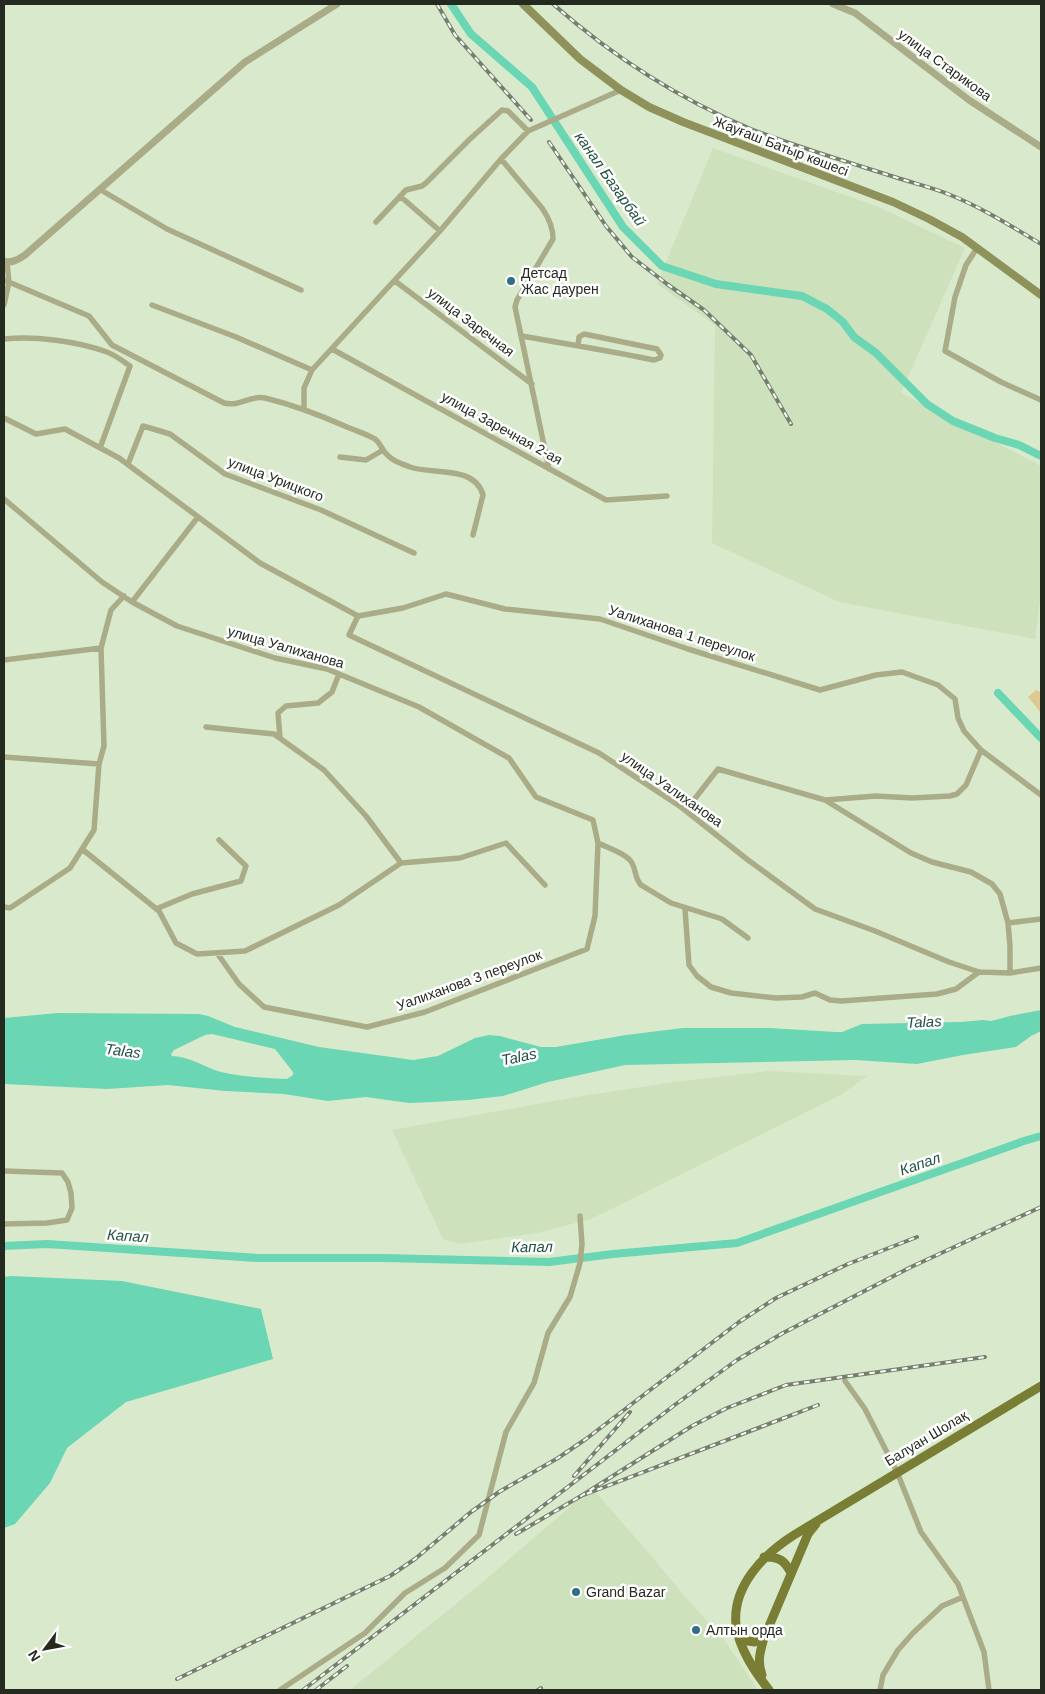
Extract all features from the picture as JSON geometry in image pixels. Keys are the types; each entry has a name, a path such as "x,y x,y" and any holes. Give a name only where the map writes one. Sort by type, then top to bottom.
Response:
{"main road":[{"name":"Жауғаш Батыр көшесі","path":"522,4 580,59 621,90 649,108 893,202 929,219 962,237 1041,295"},
{"name":"Балуан Шолақ","path":"826,1515 1041,1387"},
{"path":"767,1688 745,1653 740,1640 736,1625 738,1600 751,1573 764,1557 780,1544 826,1515"},
{"path":"767,1688 759,1667 758,1656 764,1638 808,1534 826,1515"},
{"path":"764,1557 774,1556 781,1559 788,1566 791,1573"},
{"path":"740,1640 755,1642 764,1638"}],"street":[{"path":"4,305 5,262 16,260 25,255 245,62 337,4"},
{"name":"улица Старикова","path":"833,4 855,13 969,100 1041,147"},
{"path":"304,408 304,388 312,370 440,231 501,159 528,131 621,90"},
{"path":"376,222 406,190 422,186 426,183 502,110 508,111 528,131"},
{"name":"улица Заречная","path":"501,159 542,208 553,230 554,239 517,300 516,314 549,469"},
{"path":"101,190 167,229 302,290"},
{"path":"400,196 440,231"},
{"path":"977,248 966,265 955,297 945,351 1001,382 1041,400"},
{"path":"6,281 89,316 112,345 224,403 233,405 253,398 262,398 304,408 374,439 388,457 403,464 416,469 452,472 475,481 483,495 473,535"},
{"name":"улица Заречная","path":"394,281 532,384"},
{"path":"152,304 236,337 312,370"},
{"path":"578,346 580,337 584,334 613,340 610,351"},
{"name":"улица Заречная","path":"522,336 654,360 660,358 661,355 657,349 613,340"},
{"path":"4,339 26,337 63,341 108,352 130,366 100,448"},
{"name":"улица Заречная 2-ая","path":"332,349 606,500 667,496"},
{"path":"4,418 36,434 65,429 100,448 128,464 260,563 358,616"},
{"name":"улица Урицкого","path":"128,464 143,426 170,434 225,474 321,510 414,553"},
{"path":"340,457 366,460 383,450"},
{"name":"улица Уалиханова","path":"4,499 102,582 132,602 176,626 275,658 339,674 419,707 509,758 536,797 593,820 598,843"},
{"path":"132,602 198,517"},
{"name":"Уалиханова 1 переулок","path":"358,616 403,608 446,594 505,609 600,619 820,690 876,675 902,672 938,685 955,699 958,718 964,731 982,750 1041,795"},
{"path":"7,908 70,868 94,830 99,764 104,746 101,648 111,610 124,596"},
{"name":"улица Уалиханова","path":"358,616 349,635 599,753 686,810 748,860 815,909 978,972 1010,973 1041,968"},
{"path":"4,660 101,648"},
{"path":"280,738 278,713 286,706 318,703 332,692 339,674"},
{"path":"206,727 274,734 280,738 324,770 366,816 401,862"},
{"path":"825,800 876,796 912,798 957,794 966,785 982,750"},
{"path":"4,756 99,764"},
{"path":"686,810 718,769 825,800 911,853 932,862 972,872 983,877 1000,894 1008,923 1010,973"},
{"path":"156,909 192,894 240,881 246,866 219,840"},
{"path":"82,849 160,911 176,943 197,954 244,952 339,905 401,862 460,858 506,843 545,885"},
{"path":"598,843 628,858 633,864 638,882 641,885 670,903 722,919 748,938"},
{"name":"Уалиханова 3 переулок","path":"217,953 239,984 264,1007 367,1027 425,1012 587,949 595,916 598,843"},
{"path":"685,908 690,965 702,981 712,987 731,993 776,998 815,993 830,1000 841,1001 937,994 956,989 978,972"},
{"path":"1008,923 1041,919"},
{"path":"4,1171 62,1173 68,1182 72,1208 66,1220 47,1223 4,1224"},
{"path":"280,1690 365,1634 405,1593 445,1568 480,1535 506,1432 534,1383 548,1332 570,1297 580,1263 582,1244 580,1216"},
{"path":"845,1381 865,1409 897,1472 922,1532 958,1584 984,1652 989,1690"},
{"path":"880,1690 883,1675 898,1650 913,1632 942,1606 963,1597"}],"shaded area":[{"path":"713,148 876,206 965,248 901,393 1041,466 1041,593 1035,639 839,602 712,543 715,325 657,284"},
{"path":"1036,690 1041,692 1041,713 1028,697"},
{"path":"768,1071 867,1076 841,1095 591,1219 537,1233 460,1244 443,1239 392,1130 576,1097 674,1082"},
{"name":"Grand Bazar","path":"592,1488 687,1599 721,1635 758,1690 350,1690 479,1585"}],"water":[{"name":"Talas","path":"1041,1010 1041,1031 1016,1047 917,1064 855,1060 625,1065 548,1082 503,1096 468,1100 409,1103 366,1097 328,1101 284,1094 225,1091 168,1085 107,1089 4,1084 4,1018 58,1013 199,1014 235,1027 319,1047 413,1060 438,1056 475,1038 489,1035 541,1047 556,1047 626,1035 683,1028 769,1028 842,1032 862,1024 991,1021","holes":["212,1034 275,1049 293,1072 293,1075 287,1079 221,1072 186,1058 172,1056 171,1054 174,1050 205,1035"]},
{"path":"4,1277 122,1281 261,1309 273,1359 126,1402 67,1448 50,1483 15,1524 4,1528"}],"waterway":[{"name":"канал Базарбай","path":"451,4 471,34 532,87 623,227 662,266 716,284 802,296 827,309 843,322 854,337 876,353 927,404 953,421 995,438 1019,445 1041,456"},
{"path":"998,693 1041,738"},
{"name":"Капал","path":"4,1246 47,1244 258,1258 383,1258 549,1262 613,1254 737,1243 1041,1136"}],"railway":[{"path":"437,4 455,35 531,120"},
{"path":"553,4 622,58 672,90 724,117 788,143 948,194 984,211 1041,244"},
{"path":"549,142 606,226 632,257 704,310 751,355 791,424"},
{"path":"303,1690 676,1404 737,1360 783,1333 911,1267 1041,1207"},
{"path":"177,1679 390,1576 415,1559 471,1512 499,1492 558,1458 586,1439 739,1322 776,1298 848,1264 917,1237"},
{"path":"818,1405 581,1496 692,1426 727,1408 786,1385 985,1357"},
{"path":"574,1476 630,1412"},
{"path":"516,1534 581,1496"},
{"path":"316,1690 347,1666"}],"place":[{"name":"Детсад Жас даурен","path":"511,281"},
{"name":"Grand Bazar","path":"576,1592"},
{"name":"Алтын орда","path":"696,1630"}]}
